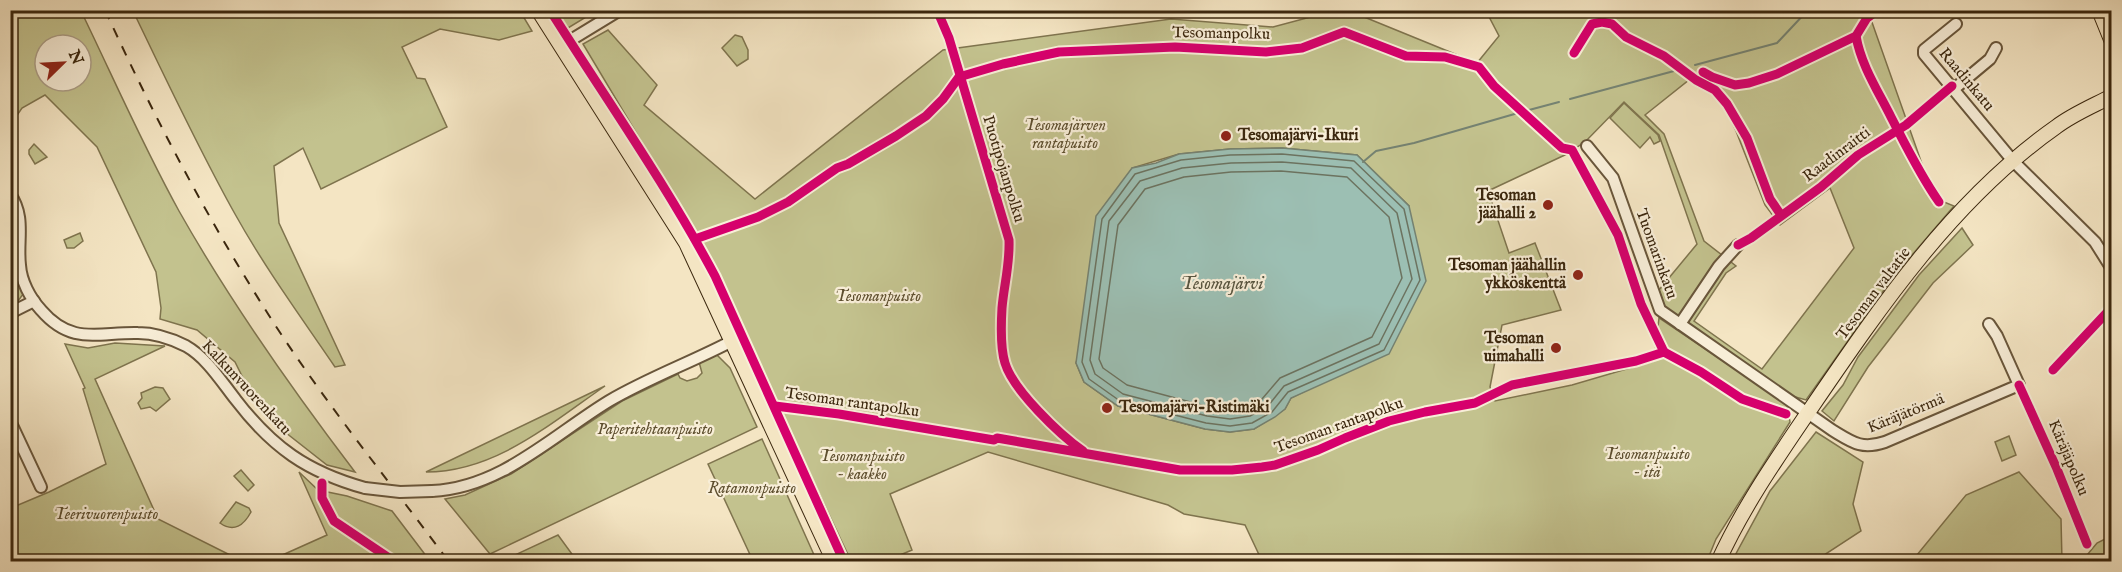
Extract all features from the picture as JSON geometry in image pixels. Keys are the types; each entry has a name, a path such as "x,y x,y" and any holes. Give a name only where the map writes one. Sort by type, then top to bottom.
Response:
{"main road":[{"path":"538,10 686,243 834,561"},
{"path":"2099,10 2112,42"},
{"path":"2108,10 2112,18"},
{"name":"Tesoman valtatie","path":"1718,561 1743,513 1808,413 1886,303 1924,254 1954,219 2013,160 2057,126 2112,96"}],"street":[{"path":"561,46 620,10"},
{"name":"Raadinkatu","path":"1956,24 1924,50 1924,54 2013,160 2095,242 2112,269"},
{"path":"1954,89 1990,59 1996,48"},
{"name":"Tuomarinkatu","path":"1587,146 1613,178 1660,310 1808,413"},
{"name":"Kalkunvuorenkatu","path":"10,194 18,207 20,218 20,266 27,288 34,301 55,322 76,333 99,336 142,333 166,338 190,348 206,363 262,432 282,449 300,462 327,476 365,488 400,492 432,491 460,486 494,475 616,398 732,341"},
{"path":"1680,324 1719,266 1738,245"},
{"path":"10,313 34,301"},
{"name":"Käräjätörmä","path":"1808,413 1851,442 1875,446 2019,385 1997,336 1989,324"},
{"path":"10,421 41,487"}],"green space":[{"path":"1347,10 1477,63 1499,36 1486,11 1868,11 1934,198 1954,206 1894,276 1806,400 1792,396 1664,306 1659,290 1697,244 1659,135 1624,102 1586,141 1567,154 1488,191 1509,253 1535,243 1561,310 1502,325 1490,387 1495,401 1572,385 1654,361 1659,318 1787,404 1790,422 1716,539 1707,561 1262,561 1245,525 1184,514 1168,505 988,452 890,494 912,550 886,561 851,561 695,231 583,44 608,30 657,85 644,105 755,199 943,50 1171,19 1273,27 1333,11","holes":["1689,80 1712,93 1723,105 1736,131 1765,205 1780,225 1830,188 1854,248 1762,369 1694,321 1726,273 1736,266 1704,241 1664,134 1645,115","1282,148 1357,155 1409,206 1321,383 1291,398 1285,409 1254,429 1230,432 1205,429 1118,406 1084,382 1076,363 1132,168 1179,154 1230,149"]},
{"path":"10,11 81,11 91,33 33,33 33,93 93,93 93,36 153,162 219,279 308,409 355,472 327,465 276,425 248,388 235,362 197,330 160,319 161,308 156,272 97,147 45,95 22,108 11,124"},
{"path":"133,11 520,11 532,31 499,40 440,29 402,47 417,78 425,79 447,127 321,189 303,148 274,166 279,223 345,365 335,367 258,254 195,139"},
{"path":"556,11 596,11 568,28"},
{"path":"735,35 742,37 748,50 748,59 737,66 722,48"},
{"path":"1624,103 1658,135 1660,141 1654,144 1650,137 1640,148 1610,118"},
{"path":"34,144 47,157 35,164 29,154"},
{"path":"10,208 15,229 15,260 24,293 18,301 11,305"},
{"path":"1962,228 1973,245 1933,283 1868,367 1834,421 1822,411 1843,385 1858,357 1919,275"},
{"path":"80,233 83,241 74,248 67,248 64,240"},
{"name":"Teerivuorenpuisto","path":"115,343 165,346 95,379 158,519 242,561 11,561 11,508 106,464 83,389 85,388 65,344 88,348"},
{"name":"Paperitehtaanpuisto","path":"717,355 730,368 757,427 490,554 445,499 465,495 511,474 622,401 678,374 680,378 687,381 697,378 702,373 699,362"},
{"path":"605,386 542,430 498,455 451,470 426,472"},
{"path":"155,387 163,388 170,399 156,411 150,407 141,409 138,403 142,398 141,393"},
{"path":"1816,432 1863,462 1853,504 1861,531 1815,561 1732,561 1770,491"},
{"path":"2009,436 2016,455 2002,461 1995,442"},
{"name":"Ratamonpuisto","path":"762,439 815,557 805,561 753,561 708,464"},
{"path":"241,470 254,485 248,491 234,476"},
{"path":"299,472 318,490 347,496 392,511 430,561 269,561 327,535"},
{"path":"2019,472 2061,519 2062,561 1912,561 1966,495"},
{"path":"236,502 249,508 251,512 248,517 242,524 234,527 220,523"},
{"path":"558,535 577,561 502,561"},
{"path":"2111,536 2111,561 2082,561 2097,543"}],"water":[{"name":"Tesomajärvi","path":"1282,148 1357,155 1409,206 1426,281 1389,354 1291,398 1285,409 1254,429 1230,432 1205,429 1118,406 1084,382 1076,363 1096,216 1132,168 1156,163 1179,154 1230,149"}],"waterway":[{"path":"1695,65 1777,43 1808,10"},
{"path":"1570,99 1674,71"},
{"path":"1529,110 1559,102"},
{"path":"1363,162 1376,151 1414,143 1518,113"}],"railway":[{"path":"105,10 186,174 254,292 319,390 449,562"}],"cycle path":[{"name":"Tesoman rantapolku","path":"550,10 656,175 715,276 844,562"},
{"name":"Puotipojanpolku","path":"937,10 949,38 1009,240 1001,322 1003,357 1017,386 1027,398 1050,423 1083,451"},
{"path":"1703,72 1735,85 1777,74 1856,36 1867,18 1878,10"},
{"path":"1574,53 1592,24 1602,22 1612,24 1626,37 1664,56 1696,80 1715,90 1727,104 1747,138 1770,199 1781,215"},
{"name":"Tesomanpolku","path":"695,239 758,217 788,202 837,168 896,136 926,116 943,99 959,77 1003,64 1059,52 1175,47 1266,52 1302,48 1344,32 1406,56 1445,57 1479,67 1494,86 1562,148 1572,150 1618,235 1641,304 1664,352"},
{"path":"1856,36 1870,78 1939,202"},
{"name":"Raadinraitti","path":"1738,245 1821,187 1858,155 1906,125 1952,86"},
{"path":"2053,370 2112,307"},
{"name":"Tesoman rantapolku","path":"775,406 839,414 994,440 997,438 1180,470 1232,470 1275,465 1389,421 1475,403 1512,385 1636,361 1664,352 1701,372 1742,399 1786,414"},
{"name":"Käräjäpolku","path":"2019,385 2057,469 2087,544"},
{"path":"322,483 322,498 334,521 395,562"}],"place":[{"name":"Tesomajärvi-Ikuri","path":"1226,136"},
{"name":"Tesoman jäähalli 2","path":"1548,205"},
{"name":"Tesoman jäähallin ykköskenttä","path":"1578,275"},
{"name":"Tesoman uimahalli","path":"1556,348"},
{"name":"Tesomajärvi-Ristimäki","path":"1107,408"}],"park label":[{"name":"Tesomajärven rantapuisto","path":"1065,135"},
{"name":"Tesomanpuisto","path":"878,297"},
{"name":"Tesomanpuisto - itä","path":"1647,464"},
{"name":"Tesomanpuisto - kaakko","path":"862,466"}]}
